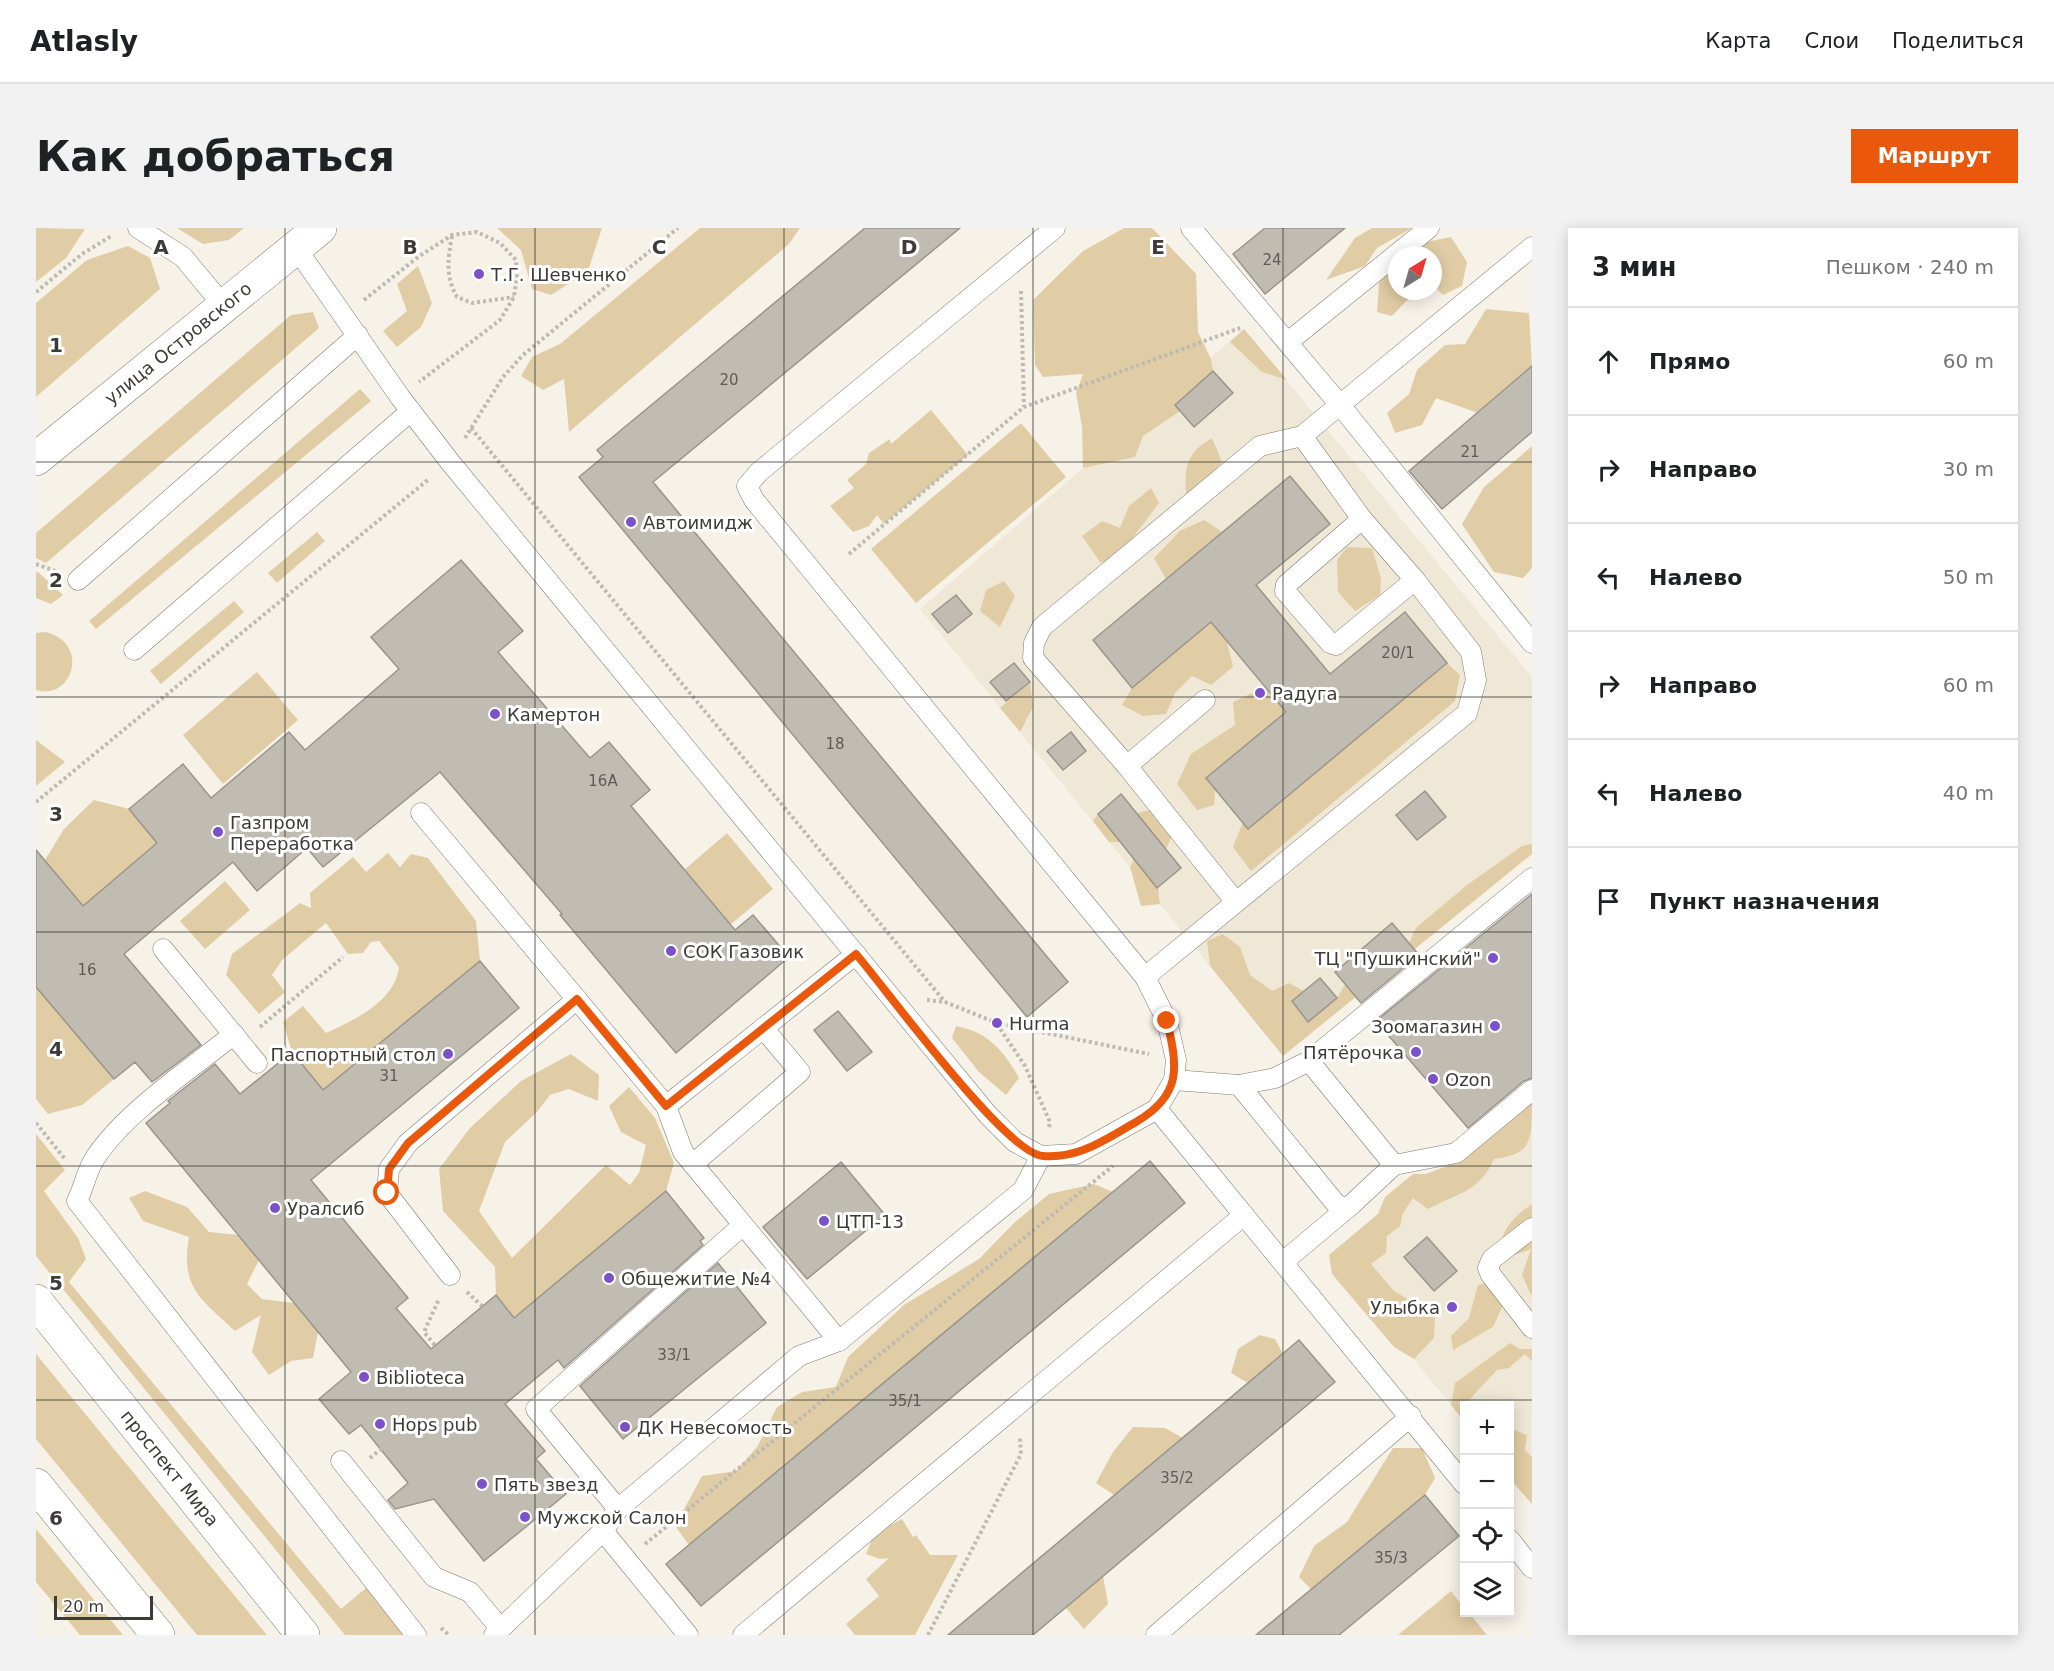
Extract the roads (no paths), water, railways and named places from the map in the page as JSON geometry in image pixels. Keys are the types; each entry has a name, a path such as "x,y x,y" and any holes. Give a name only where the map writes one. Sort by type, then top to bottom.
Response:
{"main road":[{"name":"улица Островского","path":"36,459 308,238"},
{"name":"проспект Мира","path":"36,1302 303,1635"},
{"path":"36,1485 158,1635"}],"lane":[{"path":"138,228 183,257 223,305"},
{"path":"308,238 344,315 405,404 450,462 988,1115 1015,1142 1041,1156 1076,1154 1157,1109 1174,1080 1176,1060 1167,1021 1145,977 754,500 747,486 759,472 1055,228"},
{"path":"1191,228 1340,405 1532,643"},
{"path":"1288,342 1430,228"},
{"path":"1235,901 1126,766 1033,658 1034,643 1042,627 1260,446 1302,436 1532,247"},
{"path":"78,580 358,335"},
{"path":"134,650 405,404"},
{"path":"1145,977 1467,713 1476,680 1471,652 1415,580 1362,519 1302,436"},
{"path":"1362,519 1286,585 1285,591 1323,635 1330,643 1336,645 1415,580"},
{"path":"1126,766 1205,700"},
{"path":"421,813 666,1106 683,1152 839,1341"},
{"path":"1174,1080 1239,1085 1275,1078 1309,1061 1532,878"},
{"path":"163,949 257,1063"},
{"path":"666,1106 856,954"},
{"path":"450,1275 387,1193 389,1169 408,1143 577,999"},
{"path":"693,1164 800,1072 763,1028"},
{"path":"237,1039 116,1130 93,1161 86,1185 77,1201 416,1635"},
{"path":"1309,1061 1394,1166"},
{"path":"1239,1085 1336,1204 1344,1209 1351,1205"},
{"path":"1283,1262 1394,1166 1456,1153 1532,1090"},
{"path":"1157,1109 1411,1416 1460,1479"},
{"path":"346,1467 434,1577 470,1592 497,1631 603,1531 618,1509 799,1356 839,1341 1023,1190 1041,1156"},
{"path":"743,1635 1244,1215"},
{"path":"618,1509 536,1409 743,1225"},
{"path":"1532,1228 1492,1259 1488,1268 1532,1328"},
{"path":"1156,1635 1411,1416"},
{"path":"603,1531 688,1635"},
{"path":"1514,1546 1532,1568"}],"place":[{"name":"Т.Г. Шевченко","path":"479,274"},
{"name":"Автоимидж","path":"631,522"},
{"name":"Радуга","path":"1260,693"},
{"name":"Камертон","path":"495,714"},
{"name":"Газпром Переработка","path":"218,832"},
{"name":"СОК Газовик","path":"671,951"},
{"name":"ТЦ \"Пушкинский\"","path":"1493,958"},
{"name":"Hurma","path":"997,1023"},
{"name":"Зоомагазин","path":"1495,1026"},
{"name":"Пятёрочка","path":"1416,1052"},
{"name":"Паспортный стол","path":"448,1054"},
{"name":"Ozon","path":"1433,1079"},
{"name":"Уралсиб","path":"275,1208"},
{"name":"ЦТП-13","path":"824,1221"},
{"name":"Общежитие №4","path":"609,1278"},
{"name":"Улыбка","path":"1452,1307"},
{"name":"Biblioteca","path":"364,1377"},
{"name":"Hops pub","path":"380,1424"},
{"name":"ДК Невесомость","path":"625,1427"},
{"name":"Пять звезд","path":"482,1484"},
{"name":"Мужской Салон","path":"525,1517"}]}
